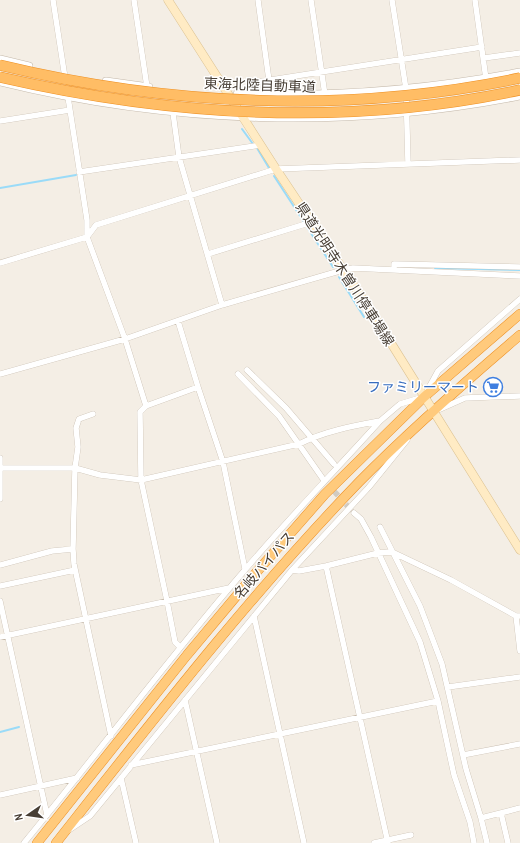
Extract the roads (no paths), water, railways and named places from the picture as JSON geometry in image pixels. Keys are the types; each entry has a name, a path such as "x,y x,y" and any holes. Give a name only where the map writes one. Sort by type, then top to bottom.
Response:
{"highway":[{"name":"東海北陸自動車道","path":"0,65 41,75 158,94 213,99 273,101 330,101 386,98 445,91 520,78"},
{"name":"東海北陸自動車道","path":"0,77 100,97 157,106 216,111 273,113 388,109 451,102 520,90"},
{"name":"名岐バイパス","path":"37,843 187,655 325,494 424,397 520,314"},
{"name":"名岐バイパス","path":"56,843 266,583 360,482 464,382 520,335"}],"main road":[{"name":"県道光明寺木曽川停車場線","path":"168,0 434,412 520,550"}],"street":[{"path":"53,0 87,220 87,237 125,339 146,406"},
{"path":"134,0 146,76 146,86"},
{"path":"258,0 271,95"},
{"path":"311,0 325,95"},
{"path":"392,0 406,89 408,164"},
{"path":"475,0 486,79"},
{"path":"251,83 482,47"},
{"path":"484,58 520,53"},
{"path":"0,59 64,74 146,86 228,94 325,95 406,89 486,79 520,72"},
{"path":"0,82 68,97 173,113 243,118 327,118 407,113 489,102 520,96"},
{"path":"0,121 70,110"},
{"path":"173,113 179,157 222,305"},
{"path":"80,172 261,145"},
{"path":"0,264 87,237 96,226 276,169 520,160"},
{"path":"208,254 312,222"},
{"path":"394,270 394,264 520,267"},
{"path":"0,374 125,339 222,305 353,268 520,276"},
{"path":"24,843 111,736 180,647 245,569 380,421 400,404 424,397 438,371 520,300"},
{"path":"178,321 223,462 245,569"},
{"path":"247,370 286,408 334,464"},
{"path":"238,374 279,416 324,479"},
{"path":"180,647 175,642 141,480 140,412 146,406 198,387"},
{"path":"434,412 465,398 520,396"},
{"path":"93,414 79,419 77,422 78,447 75,468 73,549 75,570 111,736"},
{"path":"0,468 75,468 100,475 141,480 299,444 312,437 345,428 380,421"},
{"path":"63,834 90,816 131,764 292,570 369,486 419,426"},
{"path":"0,458 0,499"},
{"path":"354,513 361,519 413,624 430,670 454,775 468,816 474,843"},
{"path":"380,526 420,606 448,687 463,755 487,843"},
{"path":"0,565 39,556 52,551 73,549"},
{"path":"292,570 299,571 378,553 392,552 451,580 518,616 520,651"},
{"path":"326,566 387,842"},
{"path":"0,586 75,570"},
{"path":"0,637 229,588"},
{"path":"0,601 47,815"},
{"path":"254,616 304,843"},
{"path":"448,687 520,677"},
{"path":"185,700 198,752 217,843"},
{"path":"131,764 198,752 359,716 438,701"},
{"path":"463,755 520,744"},
{"path":"0,795 76,778"},
{"path":"121,778 136,843"},
{"path":"481,818 520,808"},
{"path":"501,813 508,843"},
{"path":"374,843 387,842 411,835"}],"waterway":[{"path":"242,129 253,144"},
{"path":"257,148 269,168"},
{"path":"0,188 76,175"},
{"path":"274,176 304,222"},
{"path":"307,227 333,267"},
{"path":"435,268 520,270"},
{"path":"339,277 364,317"},
{"path":"0,732 19,727"}],"tunnel":[{"path":"323,479 352,511"}],"place":[{"name":"ファミリーマート","path":"493,387"}]}
